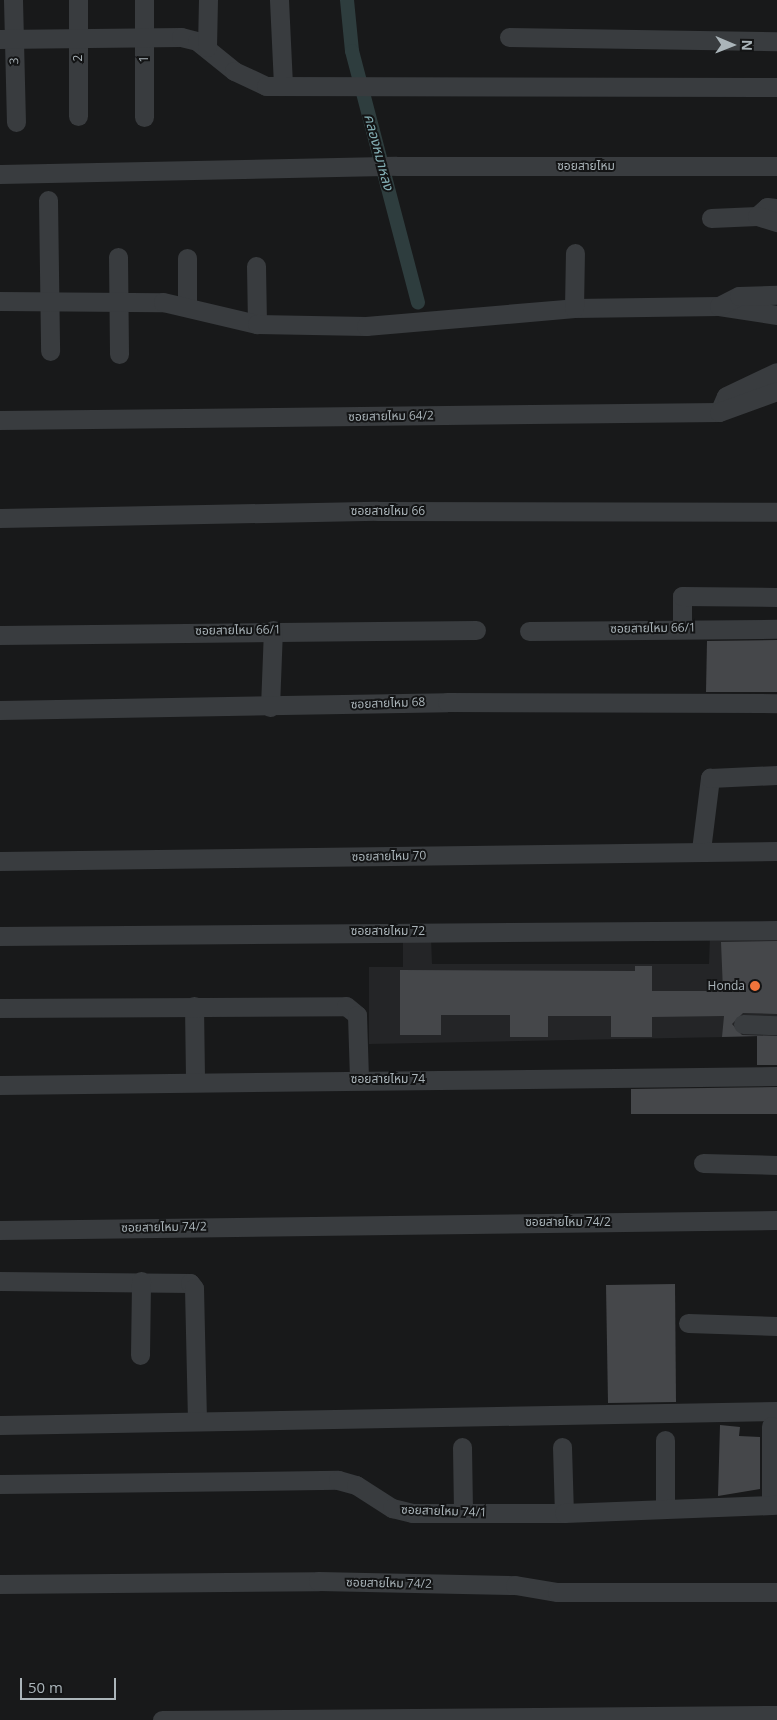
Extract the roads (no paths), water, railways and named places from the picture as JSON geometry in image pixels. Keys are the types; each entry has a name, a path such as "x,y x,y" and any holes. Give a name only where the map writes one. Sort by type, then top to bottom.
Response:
{"street":[{"name":"3","path":"13,0 7,39 16,122"},
{"name":"2","path":"78,0 78,116"},
{"name":"1","path":"144,0 144,117"},
{"path":"207,47 208,0"},
{"path":"279,0 283,86"},
{"path":"7,39 181,37 207,47 246,78 283,86 777,87"},
{"path":"509,37 777,41"},
{"name":"ซอยสายไหม","path":"0,174 396,166 777,166"},
{"path":"48,200 50,351"},
{"path":"757,216 767,207 777,208"},
{"path":"711,218 757,216 777,222"},
{"path":"574,308 575,253"},
{"path":"118,257 120,301 119,354"},
{"path":"187,258 187,305"},
{"path":"256,266 257,324"},
{"path":"719,306 738,296 777,295"},
{"path":"0,301 120,301 187,305 257,324 366,326 574,308 719,306 777,315"},
{"path":"719,412 726,396 777,372"},
{"name":"ซอยสายไหม 64/2","path":"0,420 719,412 777,391"},
{"name":"ซอยสายไหม 66","path":"0,518 377,511 777,512"},
{"path":"682,627 682,596 777,597"},
{"name":"ซอยสายไหม 66/1","path":"528,631 682,627 777,629"},
{"path":"270,707 273,630"},
{"name":"ซอยสายไหม 66/1","path":"0,634 273,630 476,630"},
{"name":"ซอยสายไหม 68","path":"0,710 270,707 447,702 777,703"},
{"path":"701,850 710,778 777,775"},
{"name":"ซอยสายไหม 70","path":"0,861 701,850 777,851"},
{"name":"ซอยสายไหม 72","path":"0,936 777,930"},
{"path":"194,1006 195,1081"},
{"path":"0,1008 194,1006 353,1008 359,1080"},
{"path":"743,1024 777,1025"},
{"name":"ซอยสายไหม 74","path":"0,1085 195,1081 777,1076"},
{"path":"703,1163 777,1165"},
{"name":"ซอยสายไหม 74/2","path":"0,1230 777,1220"},
{"path":"0,1281 183,1281 194,1288 197,1420"},
{"path":"140,1355 141,1281"},
{"path":"688,1323 777,1326"},
{"path":"0,1425 197,1420 774,1419 774,1505"},
{"path":"665,1440 665,1508"},
{"path":"462,1447 463,1513"},
{"path":"562,1447 564,1513"},
{"name":"ซอยสายไหม 74/1","path":"0,1484 338,1480 356,1484 401,1512 564,1513 774,1505"},
{"name":"ซอยสายไหม 74/2","path":"0,1584 318,1581 516,1585 557,1592 777,1592"},
{"path":"162,1720 777,1715"}],"waterway":[{"name":"คลองหมาหลง","path":"347,0 352,51 418,303"}],"place":[{"name":"Honda","path":"755,986"}]}
